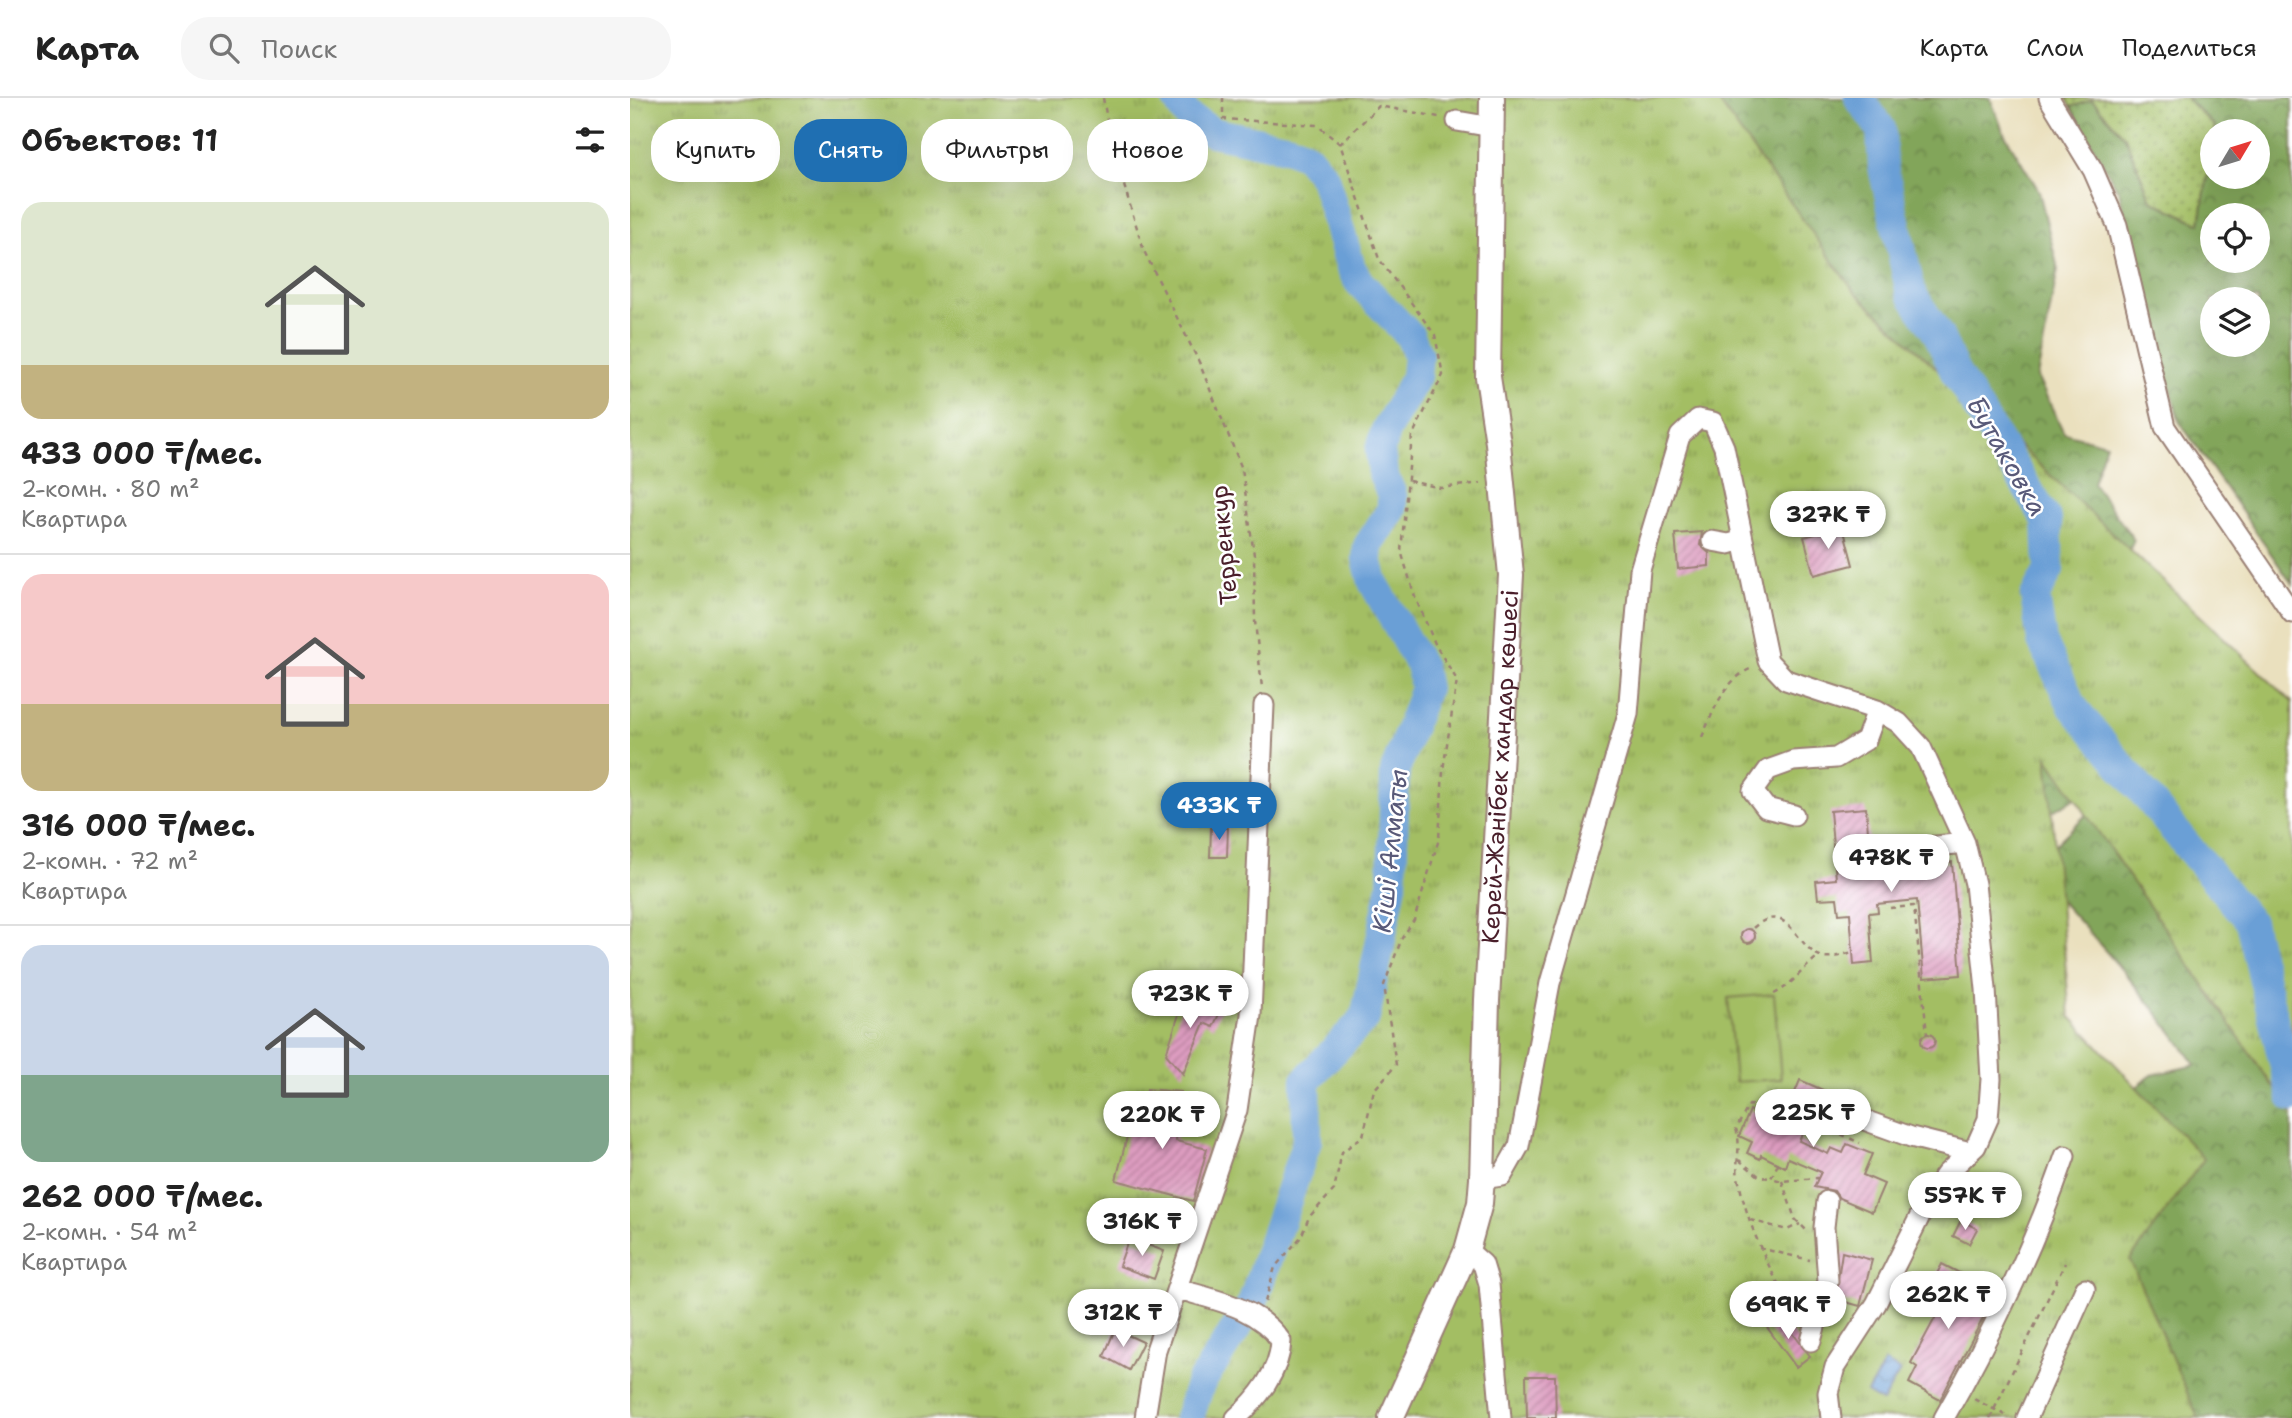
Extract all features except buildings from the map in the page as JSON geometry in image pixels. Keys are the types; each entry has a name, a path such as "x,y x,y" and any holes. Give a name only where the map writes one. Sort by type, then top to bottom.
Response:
{"main road":[{"name":"Керей-Жәнібек хандар көшесі","path":"1391,1418 1468,1250 1482,1179 1487,1000 1511,575 1503,482 1488,377 1492,98"}],"street":[{"path":"2049,98 2093,170 2117,225 2165,427 2292,613"},
{"path":"1457,121 1492,127"},
{"path":"1482,1179 1503,1176 1519,1146 1550,983 1628,714 1640,570 1680,436 1698,419 1713,422 1724,447 1768,661 1786,680 1877,710 1899,723 1921,747 1965,843 1975,884 1991,1079 1988,1119 1976,1146 1930,1196 1876,1304 1835,1367 1828,1393 1831,1418"},
{"path":"1712,541 1728,544 1742,540"},
{"path":"1145,1418 1156,1350 1237,1110 1251,1015 1264,705"},
{"path":"1794,815 1766,808 1754,791 1768,771 1793,761 1836,758 1866,740 1877,710"},
{"path":"1898,850 1965,843"},
{"path":"1834,1109 1911,1137 1970,1152"},
{"path":"1944,1418 2053,1191 2065,1156"},
{"path":"1811,1341 1828,1281 1825,1227 1827,1200"},
{"path":"1468,1250 1483,1264 1489,1284 1501,1418"},
{"path":"1178,1289 1225,1303 1263,1319 1281,1341 1280,1353 1257,1411 1236,1418"},
{"path":"2027,1418 2085,1289"}],"path":[{"name":"Терренкур","path":"1103,98 1112,146 1144,251 1199,362 1242,469 1254,555 1255,621 1264,705"},
{"path":"1223,98 1223,119 1317,125 1340,144 1379,259 1435,335 1443,375 1412,436 1401,551 1415,597 1436,646 1458,680 1443,770 1439,839 1414,920 1402,938 1384,985 1396,1065 1374,1090 1363,1136 1342,1152 1334,1190 1309,1217 1301,1237 1275,1267 1263,1319"},
{"path":"1340,144 1379,106 1457,121"},
{"path":"1409,481 1441,488 1503,482"},
{"path":"1702,737 1718,702 1737,675 1768,661"},
{"path":"1890,908 1914,906 1927,1034"},
{"path":"1754,928 1760,922 1773,919 1786,922 1819,956 1827,958 1853,952"},
{"path":"1774,994 1798,979 1802,968 1819,956"},
{"path":"1782,1107 1787,1099 1793,1097"},
{"path":"1811,1341 1758,1247 1738,1174 1741,1143 1736,1129 1749,1105 1782,1107 1860,1143"},
{"path":"1739,1160 1760,1177 1782,1181 1818,1178"},
{"path":"1771,1178 1778,1164"},
{"path":"1782,1181 1790,1199 1790,1209 1800,1224 1806,1230 1825,1227"},
{"path":"1750,1220 1787,1230 1800,1224"},
{"path":"1758,1247 1827,1264"},
{"path":"1990,1418 2065,1262"},
{"path":"1959,1391 2012,1418"}],"green space":[{"path":"630,98 1716,98 1854,291 2292,702 2292,1114 2047,757 2070,1016 2204,1159 2130,1260 2198,1418 630,1418"},
{"path":"1527,98 1990,98 2004,133 2039,191 2058,269 2037,377 2064,433 2106,444 2093,483 2134,540 2086,644 2095,787 2007,837"},
{"path":"2066,98 2186,98 2208,119 2200,119 2200,189 2205,189 2203,203 2200,203 2200,224 2151,200 2125,137 2092,101 2071,107"},
{"path":"2186,98 2292,98 2292,584 2179,421 2119,192 2071,107 2092,100 2125,137 2151,200 2200,224 2200,273 2270,273 2270,203 2203,203 2205,189 2270,189 2270,119 2208,119"},
{"path":"2089,812 2292,1064 2292,1418 2166,1418 2129,1351 2120,1100 2152,1075 2196,1065 2117,964 2030,869"},
{"path":"1774,994 1781,1079 1735,1082 1728,998"}],"water":[{"path":"1885,1362 1900,1371 1882,1402 1867,1393"}],"waterway":[{"name":"Кіші Алматы","path":"1176,98 1187,115 1212,132 1290,148 1307,156 1324,177 1351,268 1359,282 1410,336 1418,355 1416,377 1385,432 1380,450 1383,474 1392,495 1392,509 1368,546 1367,559 1373,582 1421,667 1425,688 1395,771 1392,885 1365,1018 1306,1080 1307,1141 1252,1304 1200,1384 1189,1418"},
{"name":"Бутаковка","path":"1859,98 1881,129 1883,167 1911,293 1939,336 1955,372 2047,520 2049,570 2035,596 2042,641 2073,707 2250,922 2292,1097"}]}
